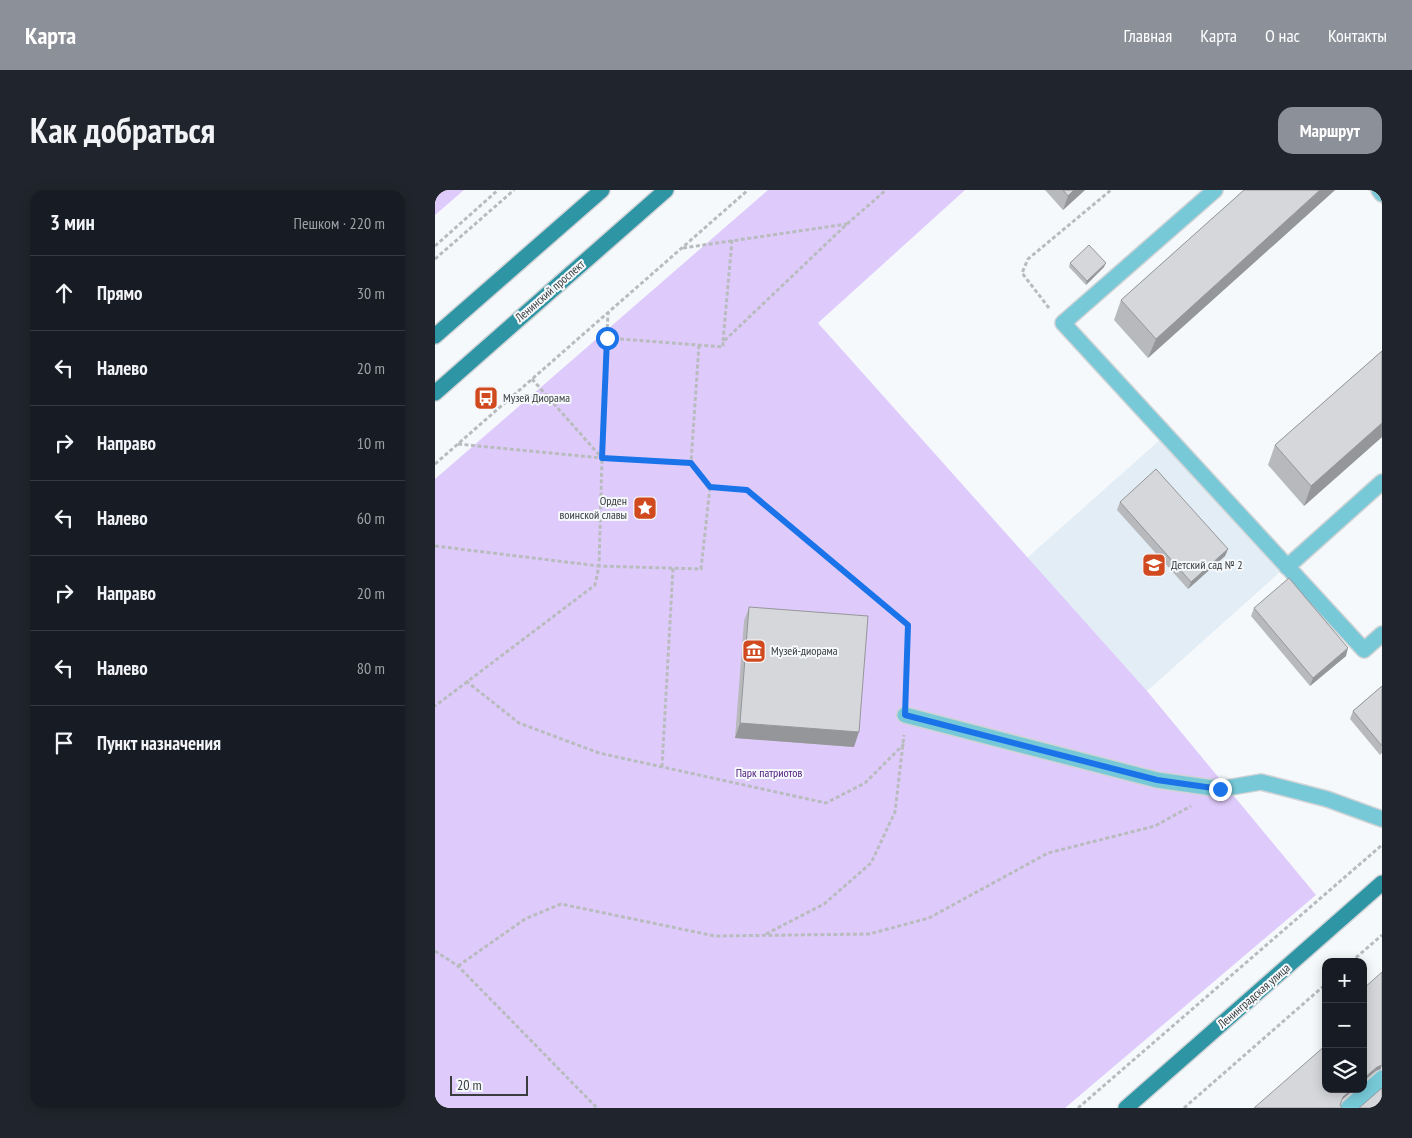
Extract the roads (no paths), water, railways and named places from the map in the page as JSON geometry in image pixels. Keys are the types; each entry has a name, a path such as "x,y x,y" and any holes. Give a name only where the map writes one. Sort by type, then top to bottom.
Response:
{"main road":[{"path":"435,336 602,190"},
{"name":"Ленинский проспект","path":"435,393 666,190"},
{"name":"Ленинградская улица","path":"1126,1108 1382,883"}],"lane":[{"path":"1215,190 1063,323 1364,650 1382,634"},
{"path":"1379,190 1382,194"},
{"path":"1287,567 1382,482"},
{"path":"905,715 1157,780 1220,789 1261,782 1327,799 1382,820"},
{"path":"1349,1108 1382,1078"}],"place":[{"name":"Музей Диорама","path":"486,398"},
{"name":"Орден воинской славы","path":"645,508"},
{"name":"Детский сад № 2","path":"1154,565"},
{"name":"Музей-диорама","path":"754,651"}],"park label":[{"name":"Парк патриотов","path":"769,773"}]}
